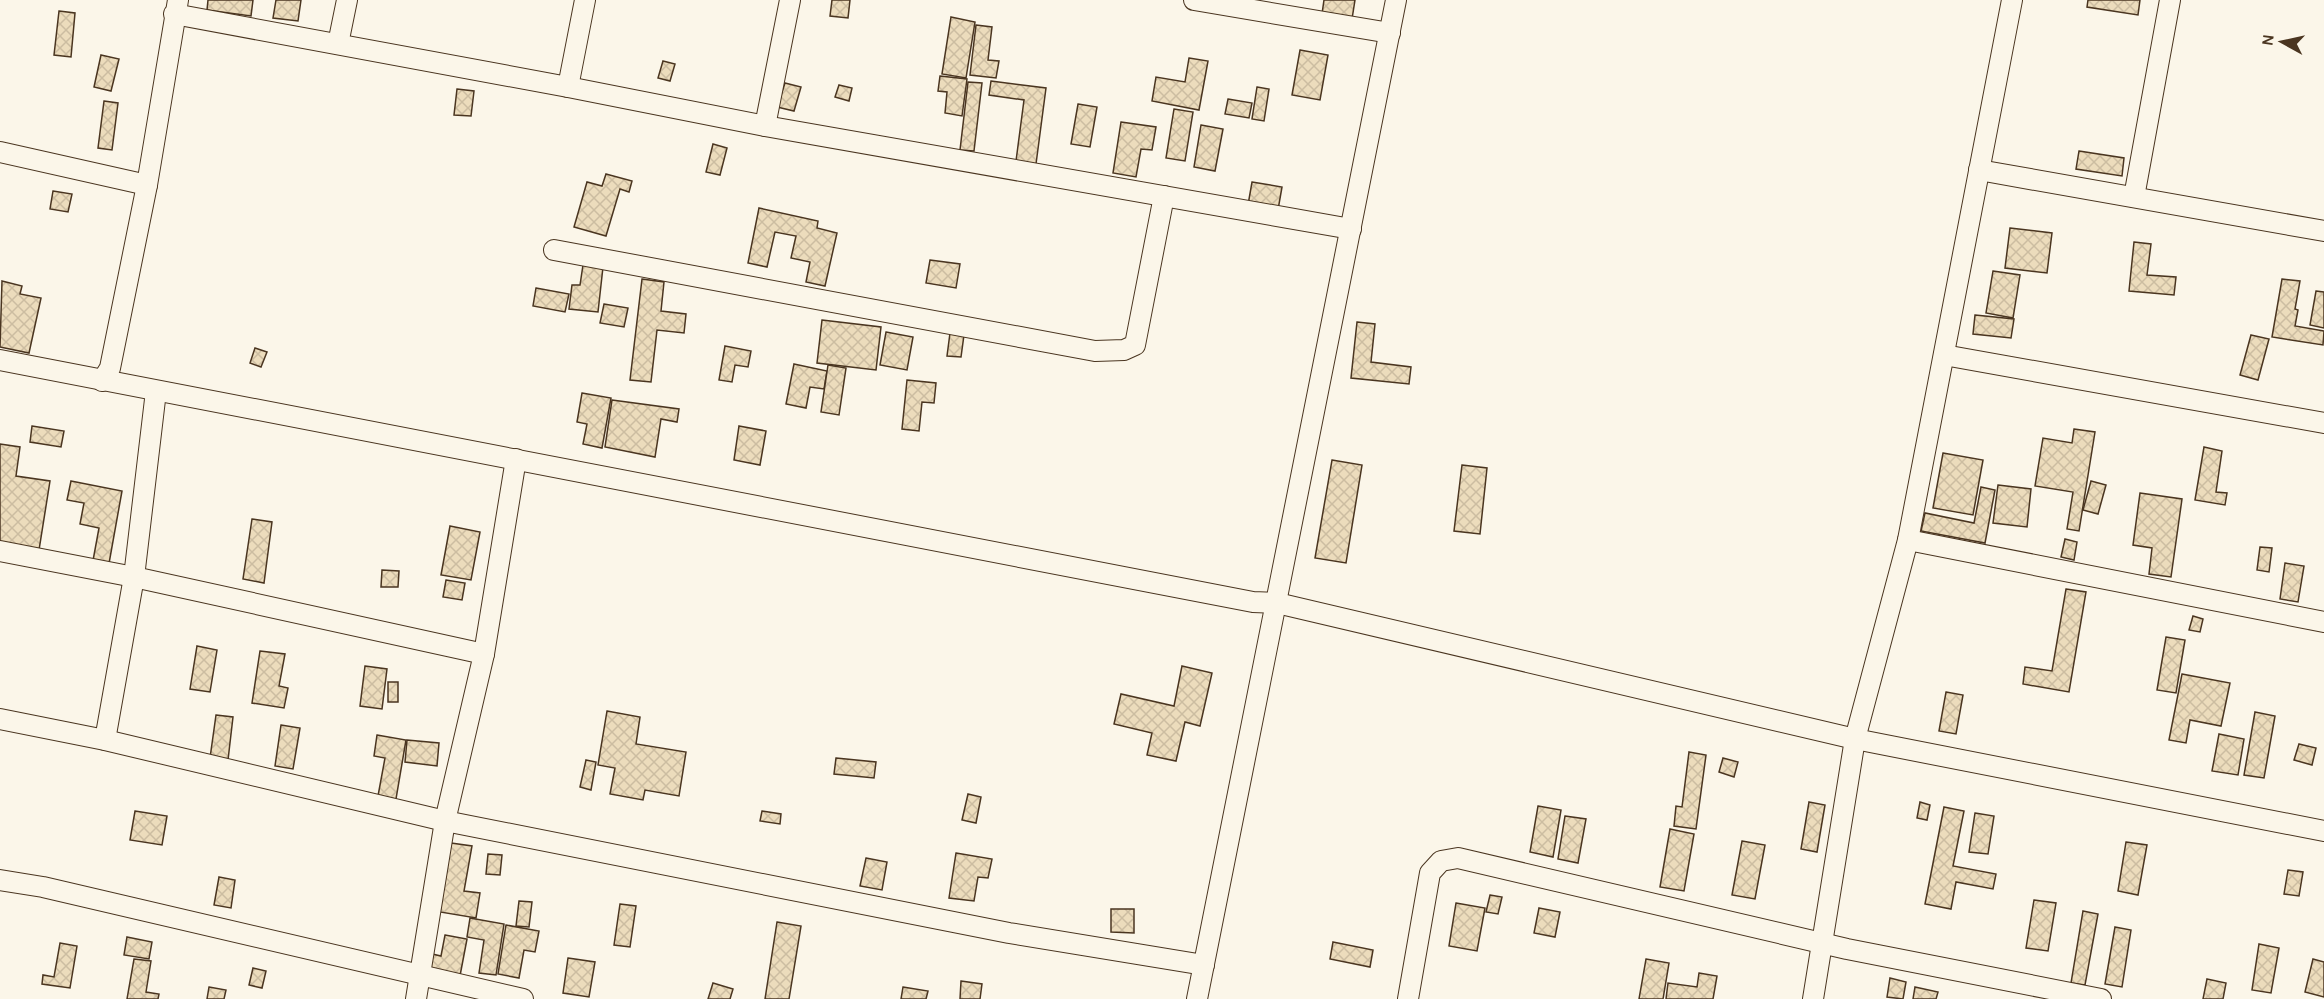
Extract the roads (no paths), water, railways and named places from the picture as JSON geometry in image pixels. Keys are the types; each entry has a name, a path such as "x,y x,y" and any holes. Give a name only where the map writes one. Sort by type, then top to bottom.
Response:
{"street":[{"path":"338,44 347,0"},
{"path":"568,87 585,0"},
{"path":"765,126 790,0"},
{"path":"1197,999 1396,0"},
{"path":"1813,999 1855,739 1908,540 2012,0"},
{"path":"2134,197 2170,0"},
{"path":"1207,1 1390,33"},
{"path":"102,381 110,368 147,185 173,4 338,44 765,126 1351,229"},
{"path":"0,152 147,185"},
{"path":"1979,170 2324,231"},
{"path":"554,250 1095,351 1124,350 1135,345 1164,196"},
{"path":"1944,355 2324,423"},
{"path":"0,360 1253,602 1277,603 1855,739 2324,831"},
{"path":"105,740 134,576 156,391"},
{"path":"416,999 445,821 484,654 516,459"},
{"path":"1908,540 2324,622"},
{"path":"0,551 134,576 484,654"},
{"path":"0,719 105,740 445,821 1009,933 1204,966"},
{"path":"1408,999 1430,873 1441,861 1458,858 1823,944 2101,999"},
{"path":"0,879 43,887 523,999"}]}
